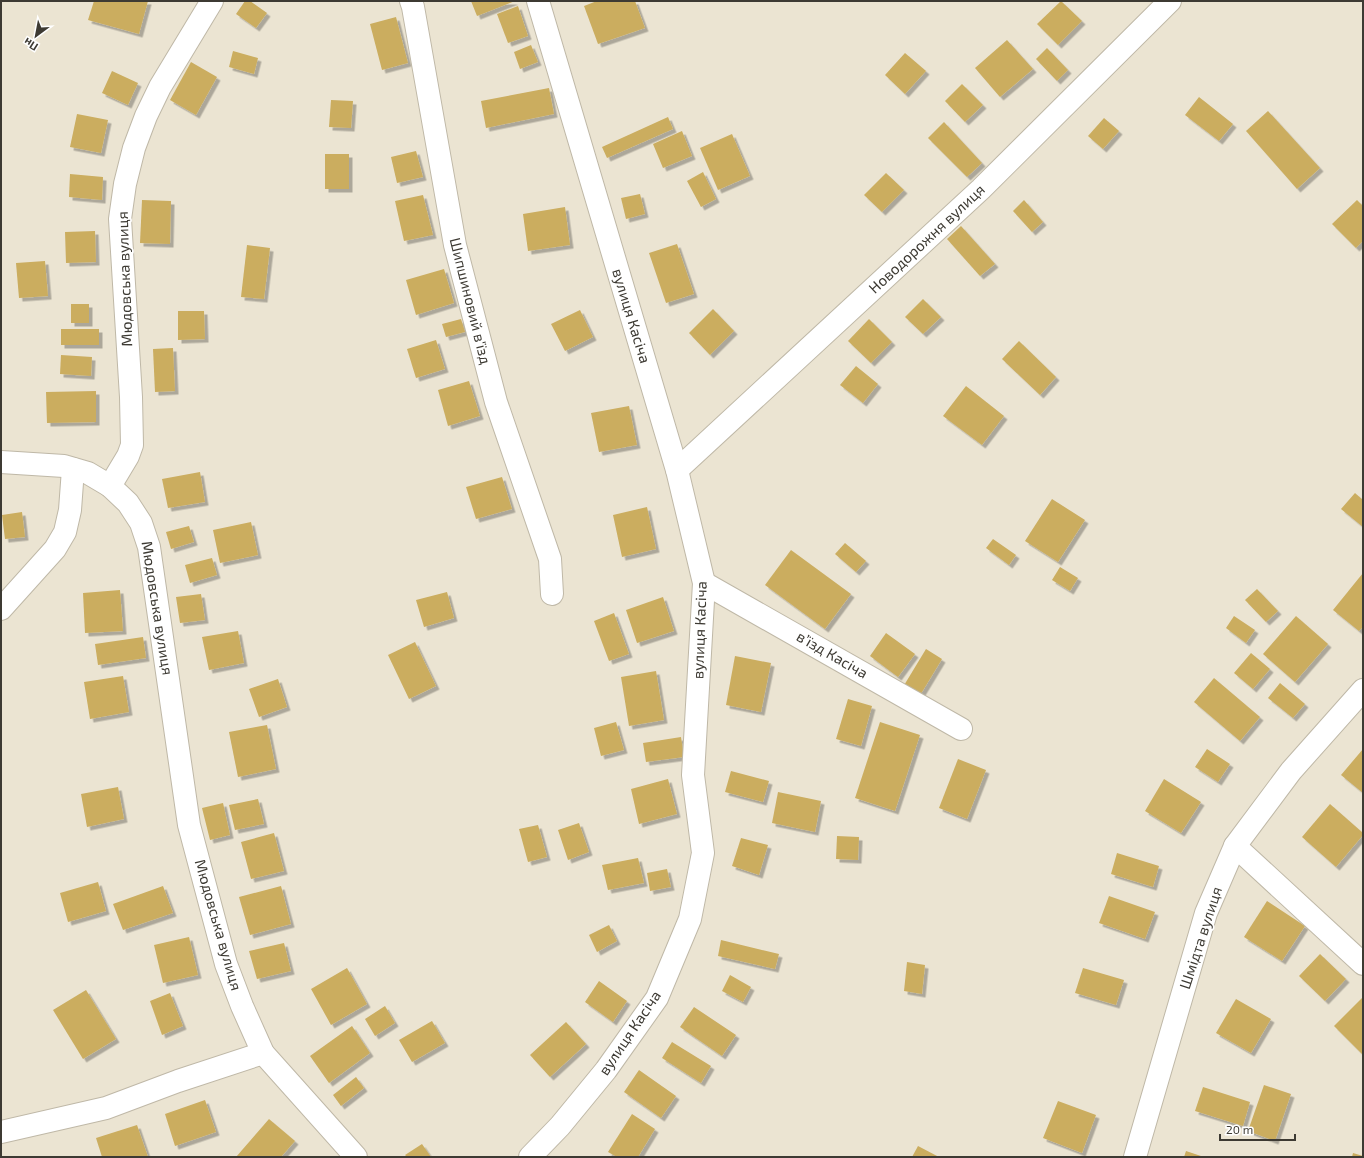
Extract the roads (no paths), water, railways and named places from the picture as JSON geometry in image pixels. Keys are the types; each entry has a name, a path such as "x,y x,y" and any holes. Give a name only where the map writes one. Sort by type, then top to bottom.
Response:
{"street":[{"name":"Мюдовська вулиця","path":"212,1 160,87 146,116 134,148 125,184 120,219 131,397 132,445 128,456 110,486 128,503 141,523 149,547 190,825 226,964 242,1006 263,1053 356,1157"},
{"name":"Шипшиновий в'їзд","path":"411,1 455,245 496,402 550,560 552,594"},
{"name":"вулиця Касіча","path":"530,1157 560,1126 606,1070 657,998 690,919 703,853 694,775 704,583 677,470 538,1"},
{"name":"Новодорожня вулиця","path":"677,470 981,189 1170,1"},
{"path":"1,462 64,466 88,473 110,486"},
{"path":"1,609 55,549 64,532 70,510 73,469"},
{"name":"в’їзд Касіча","path":"704,583 961,729"},
{"name":"Шмідта вулиця","path":"1134,1157 1206,913 1235,846 1291,771 1363,690"},
{"path":"1235,846 1363,964"},
{"path":"1,1132 106,1108 178,1081 263,1053"}]}
